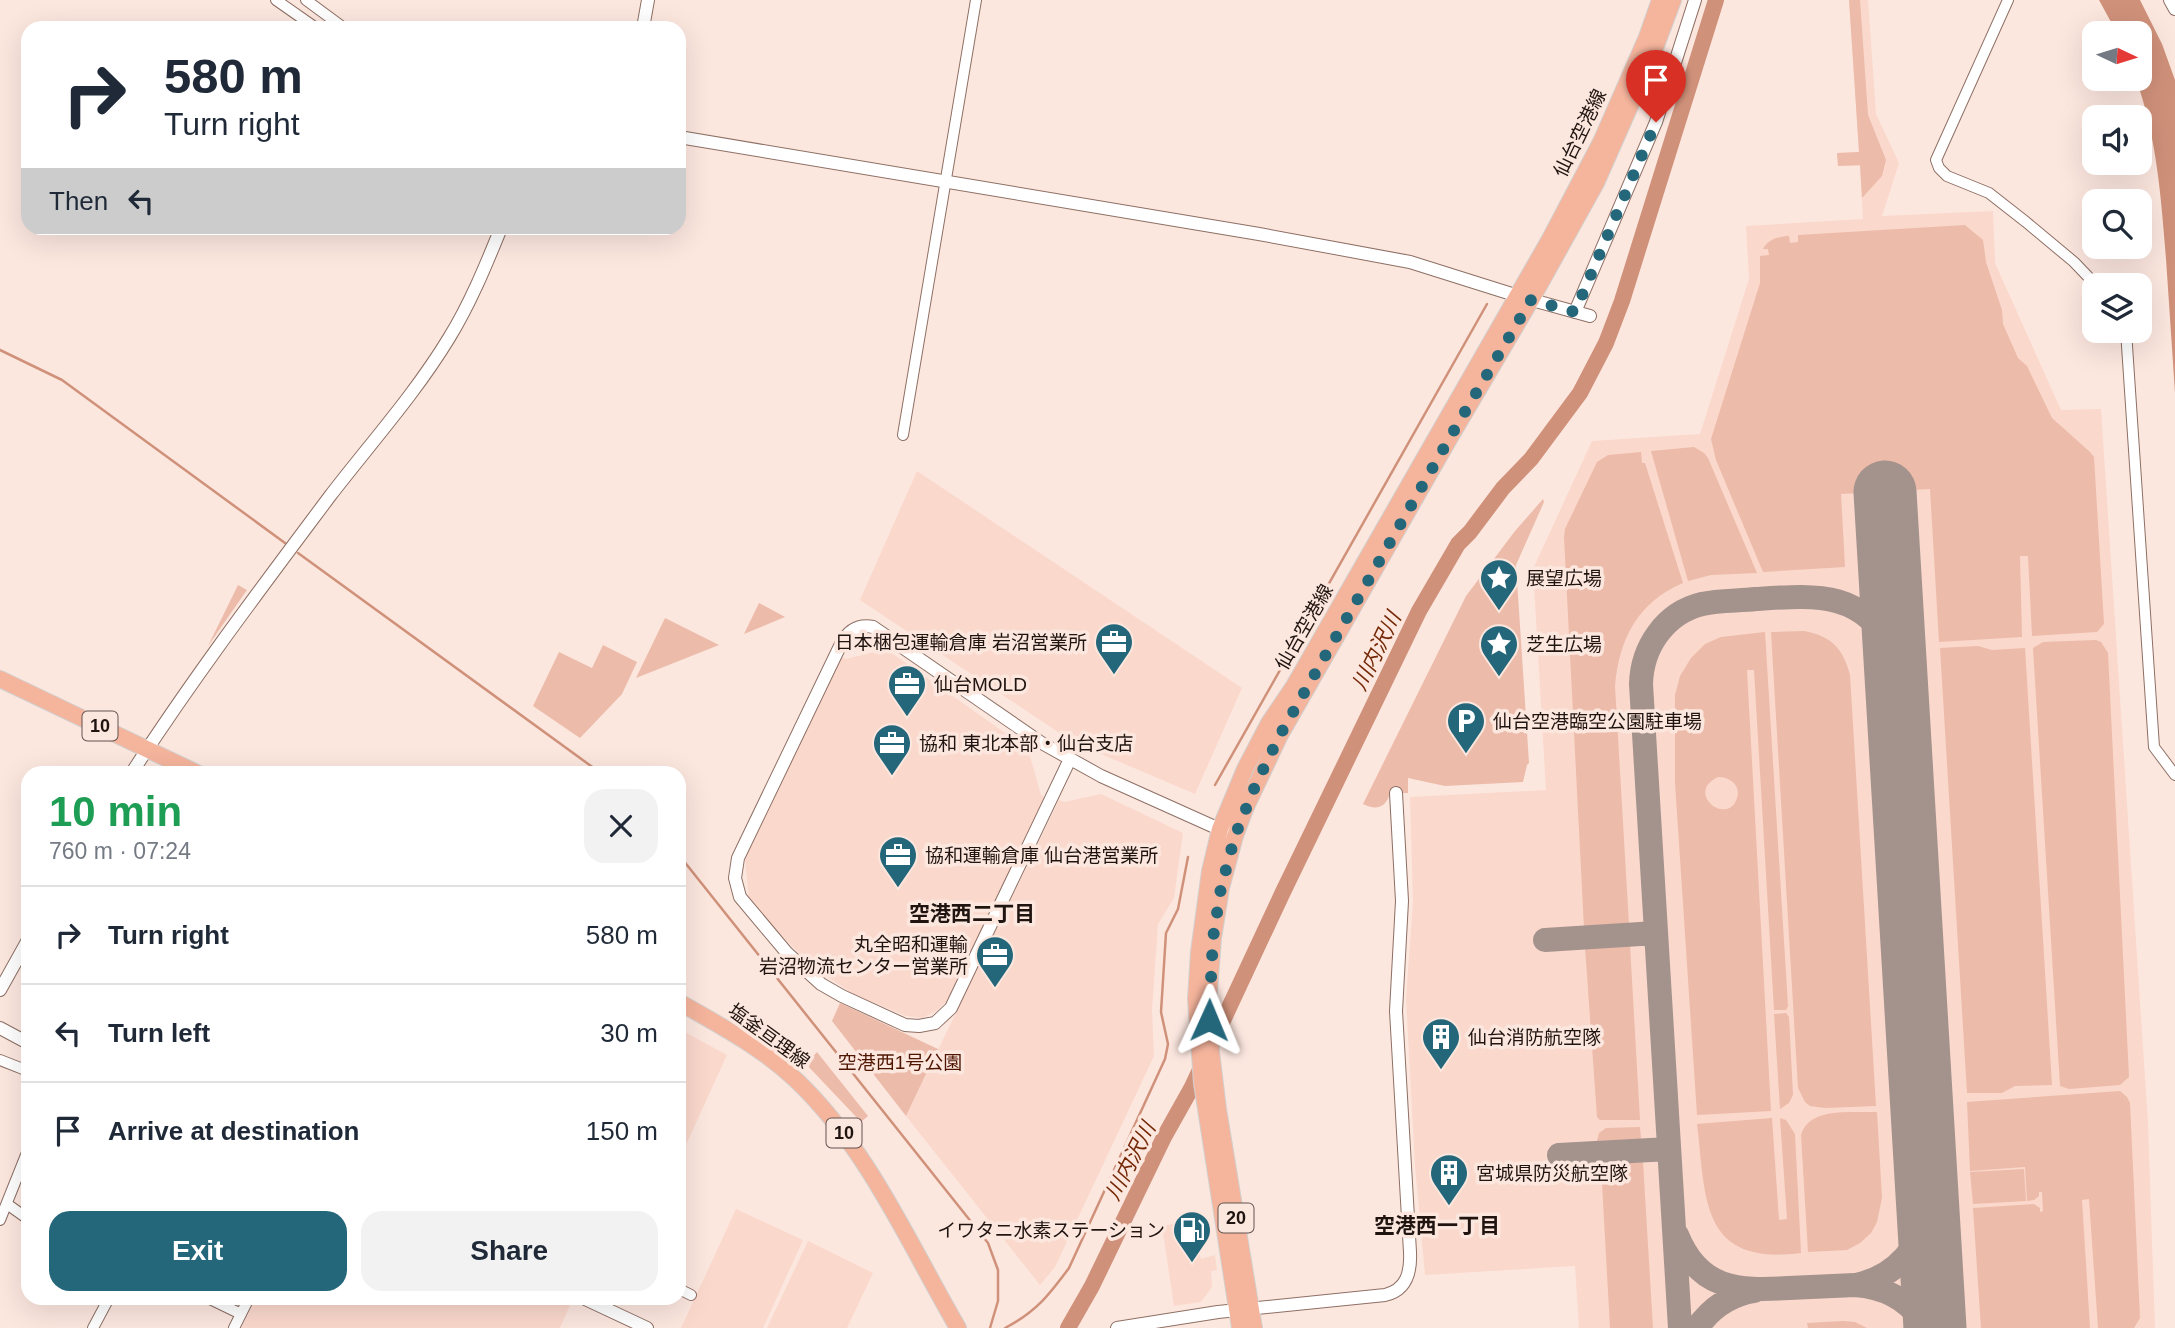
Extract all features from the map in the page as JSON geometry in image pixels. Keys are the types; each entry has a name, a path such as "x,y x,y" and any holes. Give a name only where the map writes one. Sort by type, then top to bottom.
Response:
{"main road":[{"name":"仙台空港線","path":"1525,298 1601,142 1647,37 1660,0"},
{"name":"仙台空港線","path":"1240,1328 1244,1309 1209,1035 1213,938 1228,832 1245,769 1269,723 1294,686 1595,183 1652,56 1672,0"},
{"name":"10","path":"0,679 182,766"},
{"name":"仙台空港線","path":"1228,832 1210,871 1199,952 1196,999 1198,1043 1207,1127 1244,1309 1254,1328"},
{"name":"塩釜亘理線","path":"686,1006 742,1038 775,1062 830,1115 874,1179 955,1322"}],"street":[{"path":"276,0 306,21"},
{"path":"306,0 335,21"},
{"path":"324,13 328,0"},
{"path":"644,21 648,0"},
{"path":"903,435 976,0"},
{"path":"1575,312 1656,122 1695,0"},
{"path":"2008,0 1936,160 1947,176 1989,193 2085,273"},
{"path":"2170,0 2175,9"},
{"path":"686,138 946,180 1410,262 1590,316"},
{"path":"136,766 286,554 422,377 448,339 466,307 497,235"},
{"path":"2127,343 2154,747 2175,775"},
{"path":"1070,759 951,1008 935,1023 905,1025 821,984 787,953 746,906 736,890 734,878 738,858 841,644 849,632 859,627 873,627 1040,742 1070,759 1101,776 1228,832"},
{"path":"1117,1328 1244,1309 1385,1295 1400,1289 1409,1275 1410,1252 1396,1012 1402,901 1396,793"},
{"path":"0,990 21,952"},
{"path":"0,1028 21,1039"},
{"path":"0,1060 21,1069"},
{"path":"0,1220 21,1168"},
{"path":"7,1204 21,1214"},
{"path":"686,1292 691,1295"},
{"path":"93,1328 105,1305"},
{"path":"222,1305 241,1314"},
{"path":"234,1328 246,1305"},
{"path":"607,1305 647,1328"}],"shaded area":[{"path":"1849,0 1868,0 1876,114 1899,163 1882,216 1993,211 1995,263 2061,410 2101,409 2148,1123 2155,1328 1579,1328 1575,1266 1425,1275 1415,1166 1406,998 1413,902 1410,797 1546,790 1533,569 1592,441 1700,434 1749,279 1746,226 1863,219 1860,166 1838,166 1837,153 1859,152"},
{"path":"2099,0 2140,0 2150,21 2110,21"},
{"path":"2152,24 2175,80 2175,393 2160,190 2152,140 2152,105 2144,105 2140,91 2152,91"},
{"path":"917,471 1242,688 1195,794 1073,742 860,600"},
{"path":"886,649 1028,749 1041,795 1045,798 947,1001 922,1018 906,1016 853,994 810,965 749,901 745,858 841,657 846,659"},
{"path":"1101,794 1183,833 1174,898 1158,924 1152,1010 1154,1056 1055,1267 1040,1285 906,1116 1059,800 1064,802"},
{"path":"686,1033 727,1055 686,1145"},
{"path":"736,1209 803,1240 763,1328 681,1328"},
{"name":"イワタニ水素ステーション","path":"1191,1220 1201,1259 1215,1255 1217,1270 1211,1271 1212,1287 1201,1302 1174,1306 1162,1226"},
{"path":"808,1241 873,1273 847,1328 767,1328"},
{"path":"253,1305 570,1305 560,1328 241,1328"}],"green space":[{"path":"1849,0 1860,0 1868,115 1886,160 1882,176 1862,198 1860,165 1838,166 1837,153 1859,152"},
{"path":"1965,225 1983,240 1986,262 2002,310 2003,324 2018,358 2027,366 2052,418 2094,457 2104,624 2097,632 2032,636 2028,556 2020,556 2022,637 1939,642 1930,489 1841,494 1845,567 1763,572 1716,460 1711,439 1760,283 1760,256 1769,255 1768,249 1763,249 1767,243 1787,236 1790,243 1798,242 1798,235"},
{"path":"1694,447 1708,458 1757,573 1711,575 1688,581 1651,451"},
{"path":"1641,452 1642,463 1645,463 1683,583 1654,600 1643,612 1626,638 1617,669 1615,686 1629,925 1584,928 1564,537 1565,529 1597,462 1608,455"},
{"path":"1543,499 1516,565 1529,763 1523,782 1445,786 1408,778 1408,793 1390,793 1380,807 1363,804 1466,596"},
{"path":"238,585 247,590 208,646"},
{"path":"759,603 785,617 744,634"},
{"path":"665,618 719,645 636,678"},
{"path":"1804,631 1829,640 1844,657 1850,675 1876,1106 1810,1106 1798,1088 1771,632"},
{"path":"1765,632 1788,1006 1786,1010 1774,1010 1754,670 1747,670 1771,1111 1697,1115 1675,783 1675,695 1680,676 1691,658 1705,644 1721,637","holes":["1722,777 1734,783 1738,793 1732,806 1725,809 1711,804 1705,791 1709,784"]},
{"path":"2043,642 2101,642 2108,653 2129,1077 2120,1085 2069,1089 2060,1086 2033,648"},
{"path":"603,645 637,662 622,694 580,738 533,706 559,652 592,668"},
{"path":"1978,646 1992,650 2025,648 2052,1085 2015,1086 2002,1093 1967,1093 1940,648"},
{"path":"1630,945 1640,1120 1600,1120 1597,1117 1585,947"},
{"name":"空港西1号公園","path":"840,1003 938,1049 906,1116 832,1021"},
{"path":"1786,1013 1789,1017 1793,1095 1789,1103 1780,1109 1774,1014"},
{"path":"817,1052 868,1116 861,1122 806,1064"},
{"path":"2120,1091 2130,1103 2140,1318 2134,1328 2098,1328 2089,1199 2082,1200 2090,1328 1981,1328 1973,1208 2034,1204 2040,1208 2040,1212 2043,1211 2042,1192 2039,1192 2039,1196 2034,1200 2027,1201 2025,1167 1970,1171 1967,1102"},
{"path":"1877,1112 1882,1198 1877,1222 1871,1233 1847,1250 1808,1252 1801,1135 1813,1119 1822,1115"},
{"path":"1772,1118 1779,1220 1787,1219 1780,1118 1786,1120 1795,1134 1801,1253 1768,1254 1743,1249 1726,1238 1714,1222 1707,1201 1697,1124"},
{"path":"1640,1127 1641,1139 1597,1141 1599,1133 1606,1128"},
{"path":"1643,1162 1653,1328 1610,1328 1601,1165"},
{"path":"2024,1169 2026,1201 1973,1204 1970,1172"},
{"path":"1855,1322 1867,1328 1808,1328 1807,1323"}],"waterway":[{"name":"川内沢川","path":"1068,1328 1092,1286 1164,1137 1192,1087 1419,611 1458,544 1503,488 1531,459 1580,393 1606,343 1622,301 1716,0"},
{"path":"1215,785 1487,304"},
{"path":"0,350 62,380 285,543"},
{"path":"298,553 591,766"},
{"path":"1005,1328 1041,1302 1069,1268 1165,1059 1168,1044 1161,1012 1166,933 1178,909 1188,857"},
{"path":"686,864 988,1243 998,1270 998,1301 990,1328"}],"taxiway":[{"path":"1680,1328 1641,684 1646,657 1658,634 1677,615 1689,609 1715,602 1799,597 1836,601 1853,607 1868,617 1882,632 1895,653"},
{"path":"1545,940 1656,933"},
{"path":"1559,1155 1669,1149"},
{"path":"1856,1285 1883,1275 1905,1257 1920,1234 1928,1206"},
{"path":"1677,1235 1697,1267 1722,1283 1753,1289 1866,1286 1887,1292 1905,1303 1921,1318 1927,1328"},
{"path":"1697,1328 1708,1314 1722,1303 1754,1291"}],"runway":[{"path":"1885,492 1935,1328"}],"place":[{"name":"展望広場","path":"1499,612"},
{"name":"日本梱包運輸倉庫 岩沼営業所","path":"1114,676"},
{"name":"芝生広場","path":"1499,678"},
{"name":"仙台MOLD","path":"907,718"},
{"name":"仙台空港臨空公園駐車場","path":"1466,755"},
{"name":"協和 東北本部・仙台支店","path":"892,777"},
{"name":"協和運輸倉庫 仙台港営業所","path":"898,889"},
{"name":"丸全昭和運輸 岩沼物流センター営業所","path":"995,989"},
{"name":"仙台消防航空隊","path":"1441,1071"},
{"name":"宮城県防災航空隊","path":"1449,1207"},
{"name":"イワタニ水素ステーション","path":"1192,1264"}],"district":[{"name":"空港西二丁目","path":"972,913"},
{"name":"空港西一丁目","path":"1437,1225"}],"route":[{"path":"1209,1020 1213,938 1221,888 1245,809 1280,735 1531,300 1575,312 1656,122"}]}
